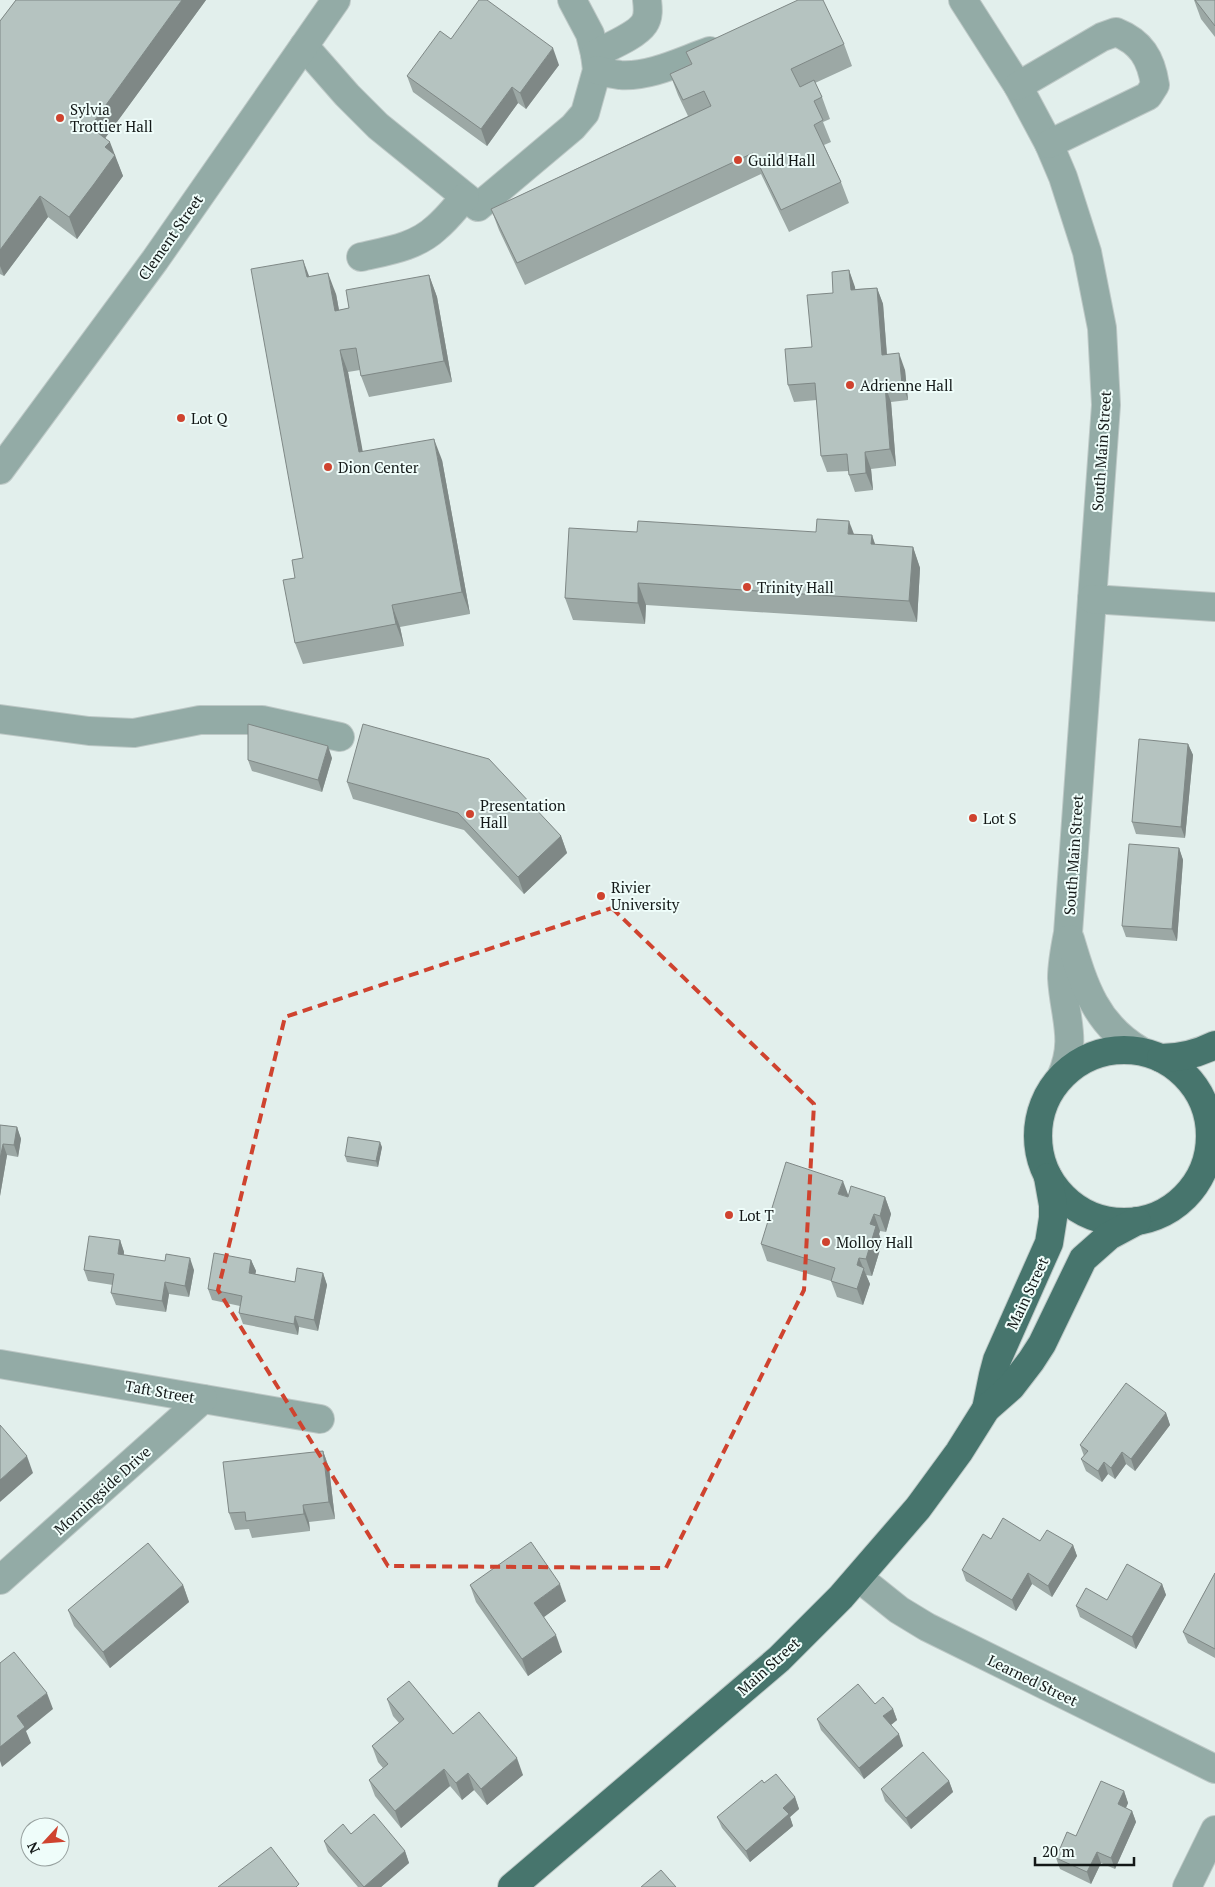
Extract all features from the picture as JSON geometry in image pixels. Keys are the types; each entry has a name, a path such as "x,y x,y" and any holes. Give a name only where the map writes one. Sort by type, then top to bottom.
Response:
{"main road":[{"path":"1151,1055 1182,1057 1215,1045"},
{"path":"1128,1049 1151,1055 1174,1065 1195,1086 1213,1122 1207,1161 1202,1173 1189,1193 1170,1209 1148,1219 1137,1222 1109,1221 1085,1213 1063,1196 1048,1175 1040,1152 1039,1127 1045,1103 1061,1077 1081,1061 1104,1052 1128,1049"},
{"name":"Main Street","path":"986,1409 992,1375 997,1360 1049,1243 1053,1205 1048,1175"},
{"name":"Main Street","path":"512,1887 778,1659 830,1609 859,1578 931,1490 959,1452 986,1409 1010,1387 1031,1362 1042,1344 1083,1260 1104,1240 1137,1222"}],"street":[{"name":"Clement Street","path":"0,470 155,260 336,0"},
{"path":"304,46 347,96 378,126 478,207 573,127 584,113 596,62 590,34 572,0"},
{"path":"596,62 644,24 648,12 647,0"},
{"name":"South Main Street","path":"963,0 1018,86 1049,144 1063,177 1087,252 1102,328 1106,405 1068,932 1064,950 1062,978 1070,1048 1061,1077"},
{"path":"1018,86 1102,37 1116,32 1130,37 1144,52 1153,69 1155,85 1148,96 1049,144"},
{"path":"596,62 619,75 639,74 655,71 710,51"},
{"path":"361,257 400,248 418,241 435,230 465,197"},
{"path":"1092,599 1215,607"},
{"path":"0,719 89,731 134,733 200,720 262,720 340,737"},
{"name":"South Main Street","path":"1068,932 1078,967 1096,1008 1111,1029 1119,1036 1151,1055"},
{"name":"Taft Street","path":"0,1364 320,1419"},
{"name":"Morningside Drive","path":"0,1580 203,1399"},
{"name":"Learned Street","path":"859,1578 885,1600 927,1627 1215,1769"},
{"path":"1187,1887 1215,1830"}],"highlighted area":[{"path":"612,908 814,1104 804,1290 666,1568 388,1566 218,1290 285,1017"}],"building":[{"name":"Sylvia Trottier Hall","path":"16,0 182,0 90,127 110,142 105,147 115,155 94,184 69,217 40,196 0,250 0,21"},
{"path":"479,0 487,0 553,48 520,93 512,87 481,129 407,76 440,31 451,39"},
{"name":"Guild Hall","path":"798,0 823,0 844,44 791,69 800,87 814,80 822,97 814,101 823,120 814,125 841,182 781,210 753,153 517,263 491,209 711,106 704,91 683,100 670,74 692,64 686,52"},
{"path":"1195,0 1215,0 1215,26"},
{"name":"Dion Center","path":"303,260 307,277 328,273 335,311 349,308 346,290 429,275 444,361 361,376 356,348 340,350 359,452 434,439 462,592 392,605 396,624 295,643 283,580 295,578 292,560 303,558 251,269"},
{"name":"Adrienne Hall","path":"849,270 851,290 877,288 882,355 899,353 902,384 885,385 890,449 865,452 866,473 849,475 847,454 821,456 815,383 788,385 785,349 812,347 807,295 833,293 832,272"},
{"name":"Trinity Hall","path":"817,519 849,521 848,534 872,535 871,544 913,547 909,601 638,583 638,603 565,598 569,528 637,532 638,521 816,532"},
{"path":"248,724 328,746 318,780 248,760"},
{"name":"Presentation Hall","path":"363,724 489,759 561,836 518,877 458,813 347,782"},
{"path":"1139,739 1188,744 1181,827 1132,822"},
{"path":"1129,844 1179,848 1172,929 1122,926"},
{"path":"0,1125 17,1127 14,1145 3,1144 0,1159"},
{"path":"348,1137 380,1142 376,1161 345,1156"},
{"name":"Molloy Hall","path":"786,1162 843,1181 838,1194 848,1197 851,1186 885,1197 880,1216 874,1214 870,1224 876,1226 866,1259 859,1258 857,1265 864,1268 857,1289 831,1281 835,1268 761,1244"},
{"path":"89,1236 120,1240 118,1254 165,1261 166,1254 190,1258 185,1286 165,1282 162,1301 111,1293 114,1274 84,1270"},
{"path":"214,1253 251,1260 249,1273 295,1282 297,1268 323,1273 314,1320 295,1316 294,1324 239,1313 242,1296 208,1289"},
{"path":"1126,1383 1166,1413 1131,1459 1122,1452 1111,1468 1104,1462 1098,1471 1081,1459 1088,1451 1080,1445"},
{"path":"0,1425 27,1456 0,1480"},
{"path":"323,1451 329,1502 303,1505 304,1514 246,1521 245,1512 229,1513 223,1462"},
{"path":"1003,1518 1040,1541 1047,1530 1073,1545 1048,1586 1028,1573 1012,1600 962,1570 983,1534 991,1539"},
{"path":"531,1542 560,1584 534,1603 556,1635 522,1659 470,1585"},
{"path":"148,1543 183,1585 103,1652 68,1610"},
{"path":"1127,1564 1162,1584 1132,1637 1076,1606 1086,1588 1107,1600"},
{"path":"1215,1573 1215,1649 1183,1632"},
{"path":"14,1652 47,1693 17,1716 25,1727 0,1747 0,1663"},
{"path":"409,1681 453,1734 479,1712 517,1758 481,1789 468,1773 456,1783 444,1769 395,1811 369,1780 388,1764 372,1746 404,1719 387,1699"},
{"path":"858,1684 875,1704 883,1697 893,1709 883,1716 899,1734 859,1768 817,1719"},
{"path":"923,1752 949,1781 906,1818 881,1789"},
{"path":"776,1774 795,1797 783,1808 789,1814 746,1851 717,1817 762,1780 764,1783"},
{"path":"1101,1781 1124,1791 1118,1804 1132,1811 1111,1858 1097,1852 1087,1872 1056,1858 1067,1832 1076,1836"},
{"path":"374,1814 405,1851 364,1887 324,1841 343,1824 351,1834"},
{"path":"271,1847 299,1884 296,1887 218,1887"},
{"path":"661,1870 676,1887 641,1887"}],"place":[{"name":"Sylvia Trottier Hall","path":"60,118"},
{"name":"Guild Hall","path":"738,160"},
{"name":"Adrienne Hall","path":"850,385"},
{"name":"Lot Q","path":"181,418"},
{"name":"Dion Center","path":"328,467"},
{"name":"Trinity Hall","path":"747,587"},
{"name":"Presentation Hall","path":"470,814"},
{"name":"Lot S","path":"973,818"},
{"name":"Rivier University","path":"601,896"},
{"name":"Lot T","path":"729,1215"},
{"name":"Molloy Hall","path":"826,1242"}]}
